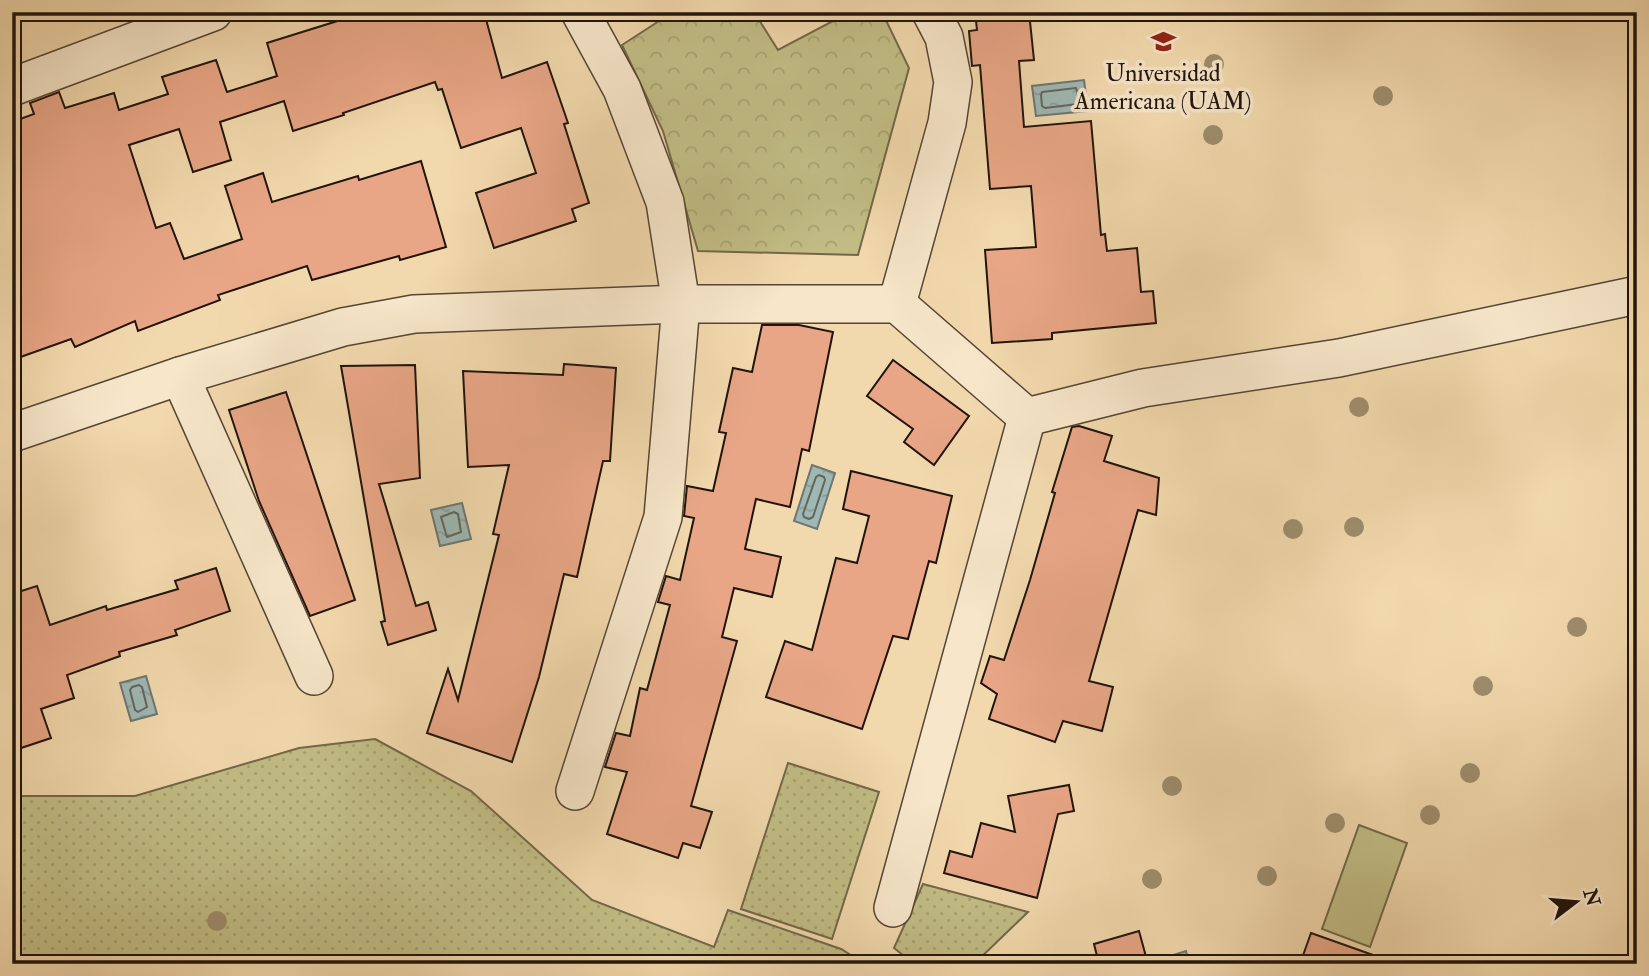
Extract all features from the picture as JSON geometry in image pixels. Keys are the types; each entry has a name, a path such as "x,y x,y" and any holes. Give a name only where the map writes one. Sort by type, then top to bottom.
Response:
{"street":[{"path":"12,87 213,12"},
{"path":"575,791 663,517 681,304 665,202 622,89 580,12"},
{"path":"897,304 947,123 953,82 944,37 931,12"},
{"path":"1027,417 1143,388 1339,358 1637,295"},
{"path":"12,433 180,376 343,327 414,314 681,304 897,304 1027,417"},
{"path":"180,376 314,676"},
{"path":"893,908 1027,417"}],"green space":[{"path":"673,12 754,12 778,50 850,12 882,12 909,68 858,255 698,251 663,131 622,45"},
{"path":"375,739 471,791 592,900 714,947 728,910 841,949 865,964 12,964 12,796 135,796 299,748"},
{"path":"788,763 879,792 832,939 741,909"},
{"path":"1359,825 1407,843 1370,947 1322,929"},
{"path":"923,884 1028,912 974,964 914,964 894,948"}],"water":[{"path":"1084,80 1088,111 1036,116 1032,86"},
{"path":"812,465 835,473 817,529 794,521"},
{"path":"462,503 471,539 440,546 431,510"},
{"path":"146,676 157,714 131,721 120,683"},
{"path":"1186,951 1189,964 1151,964 1151,962"}],"building":[{"path":"345,12 484,12 502,78 547,62 568,123 564,124 589,203 572,209 576,221 494,248 476,193 536,173 521,128 461,148 442,89 438,90 435,82 293,131 284,101 220,122 231,160 193,172 179,129 129,145 156,228 170,223 184,259 242,239 225,186 263,173 272,202 358,176 359,180 421,161 446,247 400,260 399,256 312,280 307,266 218,295 220,300 138,331 135,321 75,347 71,339 12,360 12,122 34,114 30,103 59,92 65,108 114,93 119,110 168,94 162,77 216,60 227,92 277,76 267,43 347,18"},
{"path":"975,12 1029,12 1034,60 1019,61 1024,127 1091,121 1101,235 1105,234 1107,251 1137,248 1141,292 1153,291 1156,323 1052,333 1052,339 992,343 985,250 1036,247 1031,186 990,189 980,65 972,66 969,31 977,30"},
{"path":"762,325 799,325 833,332 809,451 802,449 790,507 756,499 745,549 781,557 772,597 734,588 722,637 737,641 691,806 712,812 700,848 683,843 678,858 607,834 627,772 605,767 616,733 630,736 640,688 647,690 670,605 658,602 666,576 680,580 694,518 684,516 687,486 713,491 726,433 719,432 733,368 752,372"},
{"path":"893,360 969,416 934,465 904,442 913,429 867,396"},
{"path":"564,364 616,368 610,461 603,461 577,577 564,574 539,677 512,762 427,733 448,669 458,700 499,535 493,534 509,465 468,467 463,371 563,375"},
{"path":"415,365 420,478 379,484 416,606 428,602 436,630 388,645 381,622 385,621 341,366"},
{"path":"286,392 355,600 310,616 259,501 229,410"},
{"path":"1079,426 1112,436 1104,461 1159,478 1156,515 1138,510 1089,681 1113,687 1102,731 1063,721 1055,742 989,719 997,694 981,683 990,656 1004,660 1030,580 1072,427"},
{"path":"851,471 952,496 936,563 929,561 908,639 893,636 862,729 766,697 785,641 812,650 836,558 857,563 869,516 843,509"},
{"path":"216,568 230,611 175,630 177,635 119,652 120,656 67,675 74,698 41,709 51,738 12,751 12,594 37,586 50,625 106,606 107,610 178,589 175,581"},
{"path":"1069,785 1074,811 1058,814 1037,898 944,873 950,851 972,857 981,823 1015,832 1008,796"},
{"path":"1139,931 1148,964 1099,964 1094,944"},
{"path":"1311,933 1387,960 1386,964 1300,964"}],"place":[{"name":"Universidad Americana (UAM)","path":"1163,42"}]}
